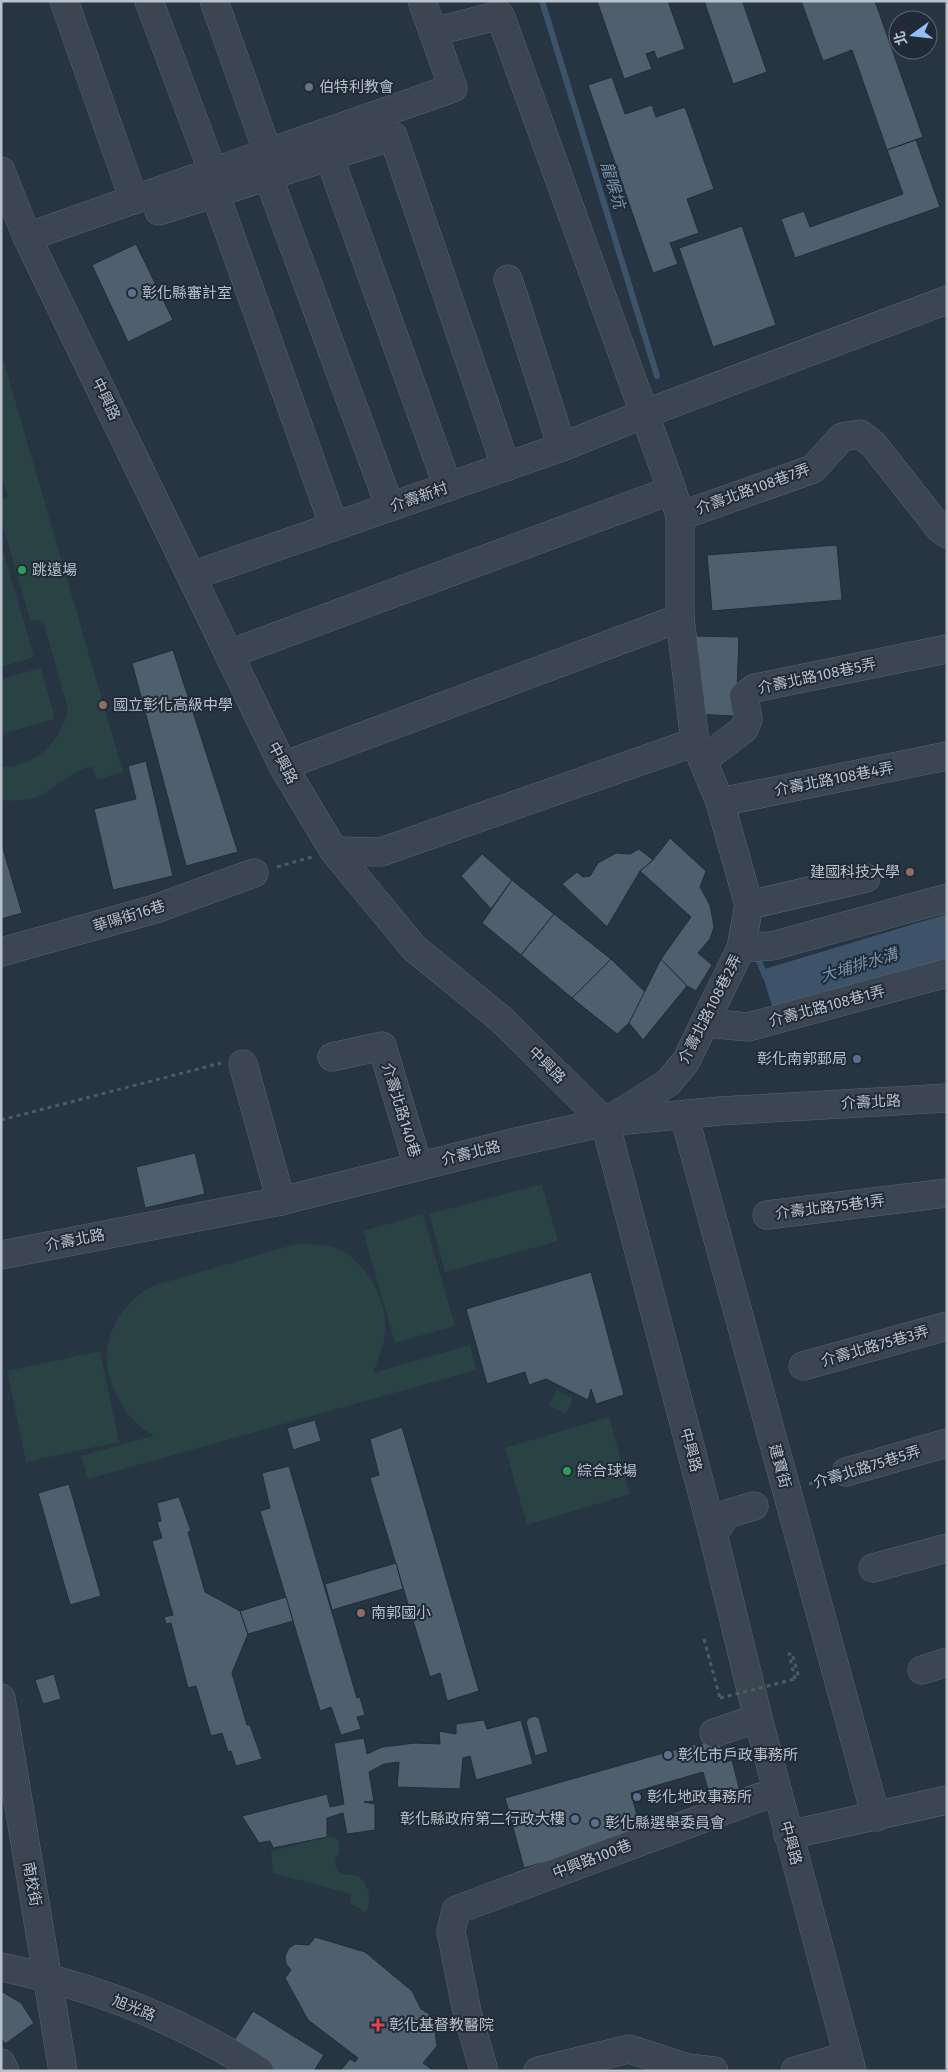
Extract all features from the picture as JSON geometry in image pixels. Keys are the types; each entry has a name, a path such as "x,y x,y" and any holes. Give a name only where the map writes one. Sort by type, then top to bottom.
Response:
{"street":[{"path":"64,1 134,200"},
{"path":"149,1 334,526"},
{"path":"214,1 268,164 390,507"},
{"path":"28,237 134,200 214,183 268,164 453,88 422,1"},
{"path":"433,32 504,8 672,490 680,516 680,618 699,751 720,802 749,905 741,948"},
{"path":"268,164 329,156 393,136 506,467"},
{"path":"329,156 448,487"},
{"name":"中興路","path":"1,171 28,237 283,766 334,851 414,948 501,1020 605,1122 713,1534 788,1835 850,2064"},
{"path":"159,211 214,183"},
{"path":"508,279 562,447"},
{"name":"介壽新村","path":"192,576 562,447 644,414 947,300"},
{"name":"介壽北路108巷7弄","path":"680,516 813,469 842,438 860,434 873,444 940,529 947,534"},
{"path":"229,654 672,490"},
{"path":"283,766 680,618"},
{"name":"介壽北路108巷5弄","path":"699,751 744,729 748,719 744,696 754,688 947,649"},
{"path":"334,851 381,852 699,751"},
{"name":"介壽北路108巷4弄","path":"720,802 947,756"},
{"name":"華陽街16巷","path":"1,952 155,909 254,873"},
{"path":"749,905 866,878"},
{"name":"介壽北路108巷2弄","path":"605,1122 668,1083 686,1061 741,948 772,946 947,898"},
{"name":"介壽北路108巷1弄","path":"706,1023 748,1027 947,973"},
{"name":"介壽北路140巷","path":"332,1057 382,1046 418,1166"},
{"path":"243,1064 281,1201"},
{"name":"介壽北路","path":"1,1255 281,1201 418,1166 605,1122 720,1111 947,1098"},
{"name":"建寶街","path":"684,1115 876,1817"},
{"name":"介壽北路75巷1弄","path":"768,1215 947,1193"},
{"name":"介壽北路75巷3弄","path":"803,1366 947,1326"},
{"name":"介壽北路75巷5弄","path":"846,1472 947,1443"},
{"path":"713,1534 727,1514 754,1506"},
{"path":"873,1568 947,1548"},
{"name":"南校街","path":"1,1698 49,1977 63,2071"},
{"path":"714,1733 758,1718"},
{"name":"中興路100巷","path":"484,2071 467,2012 451,1931 456,1910 777,1791"},
{"path":"788,1835 947,1800"},
{"name":"旭光路","path":"1,1967 49,1977 143,2009 254,2069"},
{"path":"538,2071 629,2049 688,2069 714,2071"},
{"path":"1,2063 5,2071"},
{"path":"795,2071 850,2064"}],"path":[{"path":"254,873 334,851"},
{"path":"1,1120 227,1061 243,1064"},
{"name":"介壽北路75巷5弄","path":"787,1491 846,1472"},
{"path":"704,1639 720,1698 797,1679"},
{"path":"792,1653 797,1679 789,1654 792,1653"}],"green space":[{"path":"1,352 123,772 97,780 92,767 84,769 77,771 37,797 15,801 1,800 1,767 14,766 26,762 45,750 59,732 68,709 43,621 30,620 1,519 1,499 8,498 1,475"},
{"path":"1,543 34,657 1,667"},
{"path":"41,668 55,719 1,734 1,679"},
{"path":"542,1184 558,1241 445,1272 429,1214"},
{"path":"423,1214 455,1326 395,1343 363,1231"},
{"path":"296,1244 323,1245 338,1249 358,1263 374,1284 383,1308 385,1332 373,1373 470,1345 476,1370 88,1479 81,1456 153,1436 135,1422 121,1404 112,1386 108,1367 108,1349 112,1331 121,1314 134,1299 152,1286"},
{"path":"100,1351 119,1442 26,1462 7,1371"},
{"path":"556,1390 573,1398 566,1414 549,1406"},
{"name":"綜合球場","path":"609,1417 630,1494 527,1525 505,1448"},
{"path":"330,1836 336,1838 339,1842 339,1852 335,1861 338,1871 343,1874 359,1876 368,1889 369,1903 366,1913 350,1903 351,1894 273,1873 272,1851"}],"water":[{"name":"大埔排水溝","path":"947,914 947,959 773,1009 761,970"}],"building":[{"path":"597,1 668,1 685,49 657,59 654,51 646,54 652,69 624,79"},
{"path":"704,1 749,1 743,3 767,72 733,84"},
{"path":"801,1 875,1 888,38 888,60 896,60 923,137 887,150 852,50 823,61"},
{"path":"612,77 625,114 652,105 656,117 685,107 714,189 687,199 699,233 670,243 678,264 653,273 588,85"},
{"path":"916,140 940,207 795,258 781,219 804,211 810,227 903,194 887,150"},
{"path":"742,226 776,325 713,347 679,248"},
{"name":"彰化縣審計室","path":"136,244 173,320 128,342 92,265"},
{"path":"837,545 842,600 712,611 707,555"},
{"path":"695,636 739,637 736,716 692,714"},
{"path":"173,650 238,852 186,866 132,663"},
{"path":"146,761 173,876 113,890 94,809 136,799 128,766"},
{"path":"670,838 706,871 700,887 710,905 714,927 710,939 698,953 712,965 696,991 687,986 661,959 691,917 640,871 653,860"},
{"path":"1,842 22,913 1,919"},
{"path":"639,849 653,860 640,871 607,927 562,884 577,872 583,877 590,876 598,863 616,853 630,854"},
{"path":"482,854 512,880 491,909 461,876"},
{"path":"512,880 554,914 521,955 482,923"},
{"path":"554,914 611,959 572,998 521,955"},
{"path":"611,959 646,993 629,1023 617,1034 572,998"},
{"path":"661,959 687,986 643,1040 629,1023"},
{"path":"195,1153 205,1194 145,1208 136,1167"},
{"path":"591,1272 624,1395 596,1404 591,1389 588,1400 546,1379 529,1385 525,1372 487,1384 466,1309"},
{"path":"315,1420 321,1441 293,1450 287,1428"},
{"path":"402,1427 479,1691 447,1701 440,1673 430,1677 370,1478 379,1475 370,1439"},
{"path":"289,1466 357,1698 360,1697 365,1715 357,1717 361,1729 341,1735 331,1707 320,1711 260,1511 270,1508 262,1473"},
{"path":"69,1484 101,1596 70,1605 38,1493"},
{"path":"179,1497 191,1531 188,1532 205,1592 240,1611 248,1634 232,1673 247,1725 250,1725 262,1759 236,1766 231,1751 228,1752 222,1733 211,1736 196,1686 188,1688 171,1623 166,1624 164,1617 173,1615 152,1541 162,1538 157,1522 161,1521 157,1503"},
{"path":"396,1563 403,1589 332,1610 325,1584"},
{"path":"286,1597 293,1621 248,1634 240,1611"},
{"path":"54,1674 61,1699 43,1704 35,1680"},
{"path":"535,1716 539,1718 548,1752 535,1756 526,1722 529,1718"},
{"path":"484,1720 487,1729 521,1720 533,1764 476,1780 470,1756 463,1758 460,1789 397,1787 399,1762 384,1764 369,1772 374,1801 364,1802 375,1804 375,1830 347,1834 343,1813 327,1818 327,1837 273,1848 270,1841 259,1843 242,1816 327,1794 330,1807 344,1804 334,1743 364,1738 367,1754 382,1747 415,1743 440,1744 439,1731 456,1734 456,1724"},
{"name":"彰化縣政府第二行政大樓","path":"706,1741 719,1745 722,1748 723,1763 732,1760 741,1796 712,1804 703,1772 631,1793 642,1834 524,1868 505,1798 695,1744 697,1748"},
{"path":"315,1937 365,1952 412,1991 421,2009 433,2016 437,2046 423,2063 434,2071 340,2071 350,2059 355,2062 358,2058 308,2020 285,1978 291,1970 286,1964 285,1956 289,1948 295,1944 309,1945"},
{"path":"1,1991 21,2003 34,2023 5,2044 1,2038"},
{"path":"253,2011 324,2055 314,2071 260,2071 228,2050"}],"waterway":[{"name":"龍喉坑","path":"542,1 657,376"},
{"name":"龍喉坑","path":"759,961 765,976"}],"place":[{"name":"伯特利教會","path":"309,87"},
{"name":"彰化縣審計室","path":"132,293"},
{"name":"跳遠場","path":"22,570"},
{"name":"國立彰化高級中學","path":"103,705"},
{"name":"建國科技大學","path":"910,872"},
{"name":"彰化南郭郵局","path":"857,1059"},
{"name":"綜合球場","path":"567,1471"},
{"name":"南郭國小","path":"361,1613"},
{"name":"彰化市戶政事務所","path":"668,1755"},
{"name":"彰化地政事務所","path":"637,1797"},
{"name":"彰化縣政府第二行政大樓","path":"575,1819"},
{"name":"彰化縣選舉委員會","path":"595,1823"},
{"name":"彰化基督教醫院","path":"378,2025"}]}
